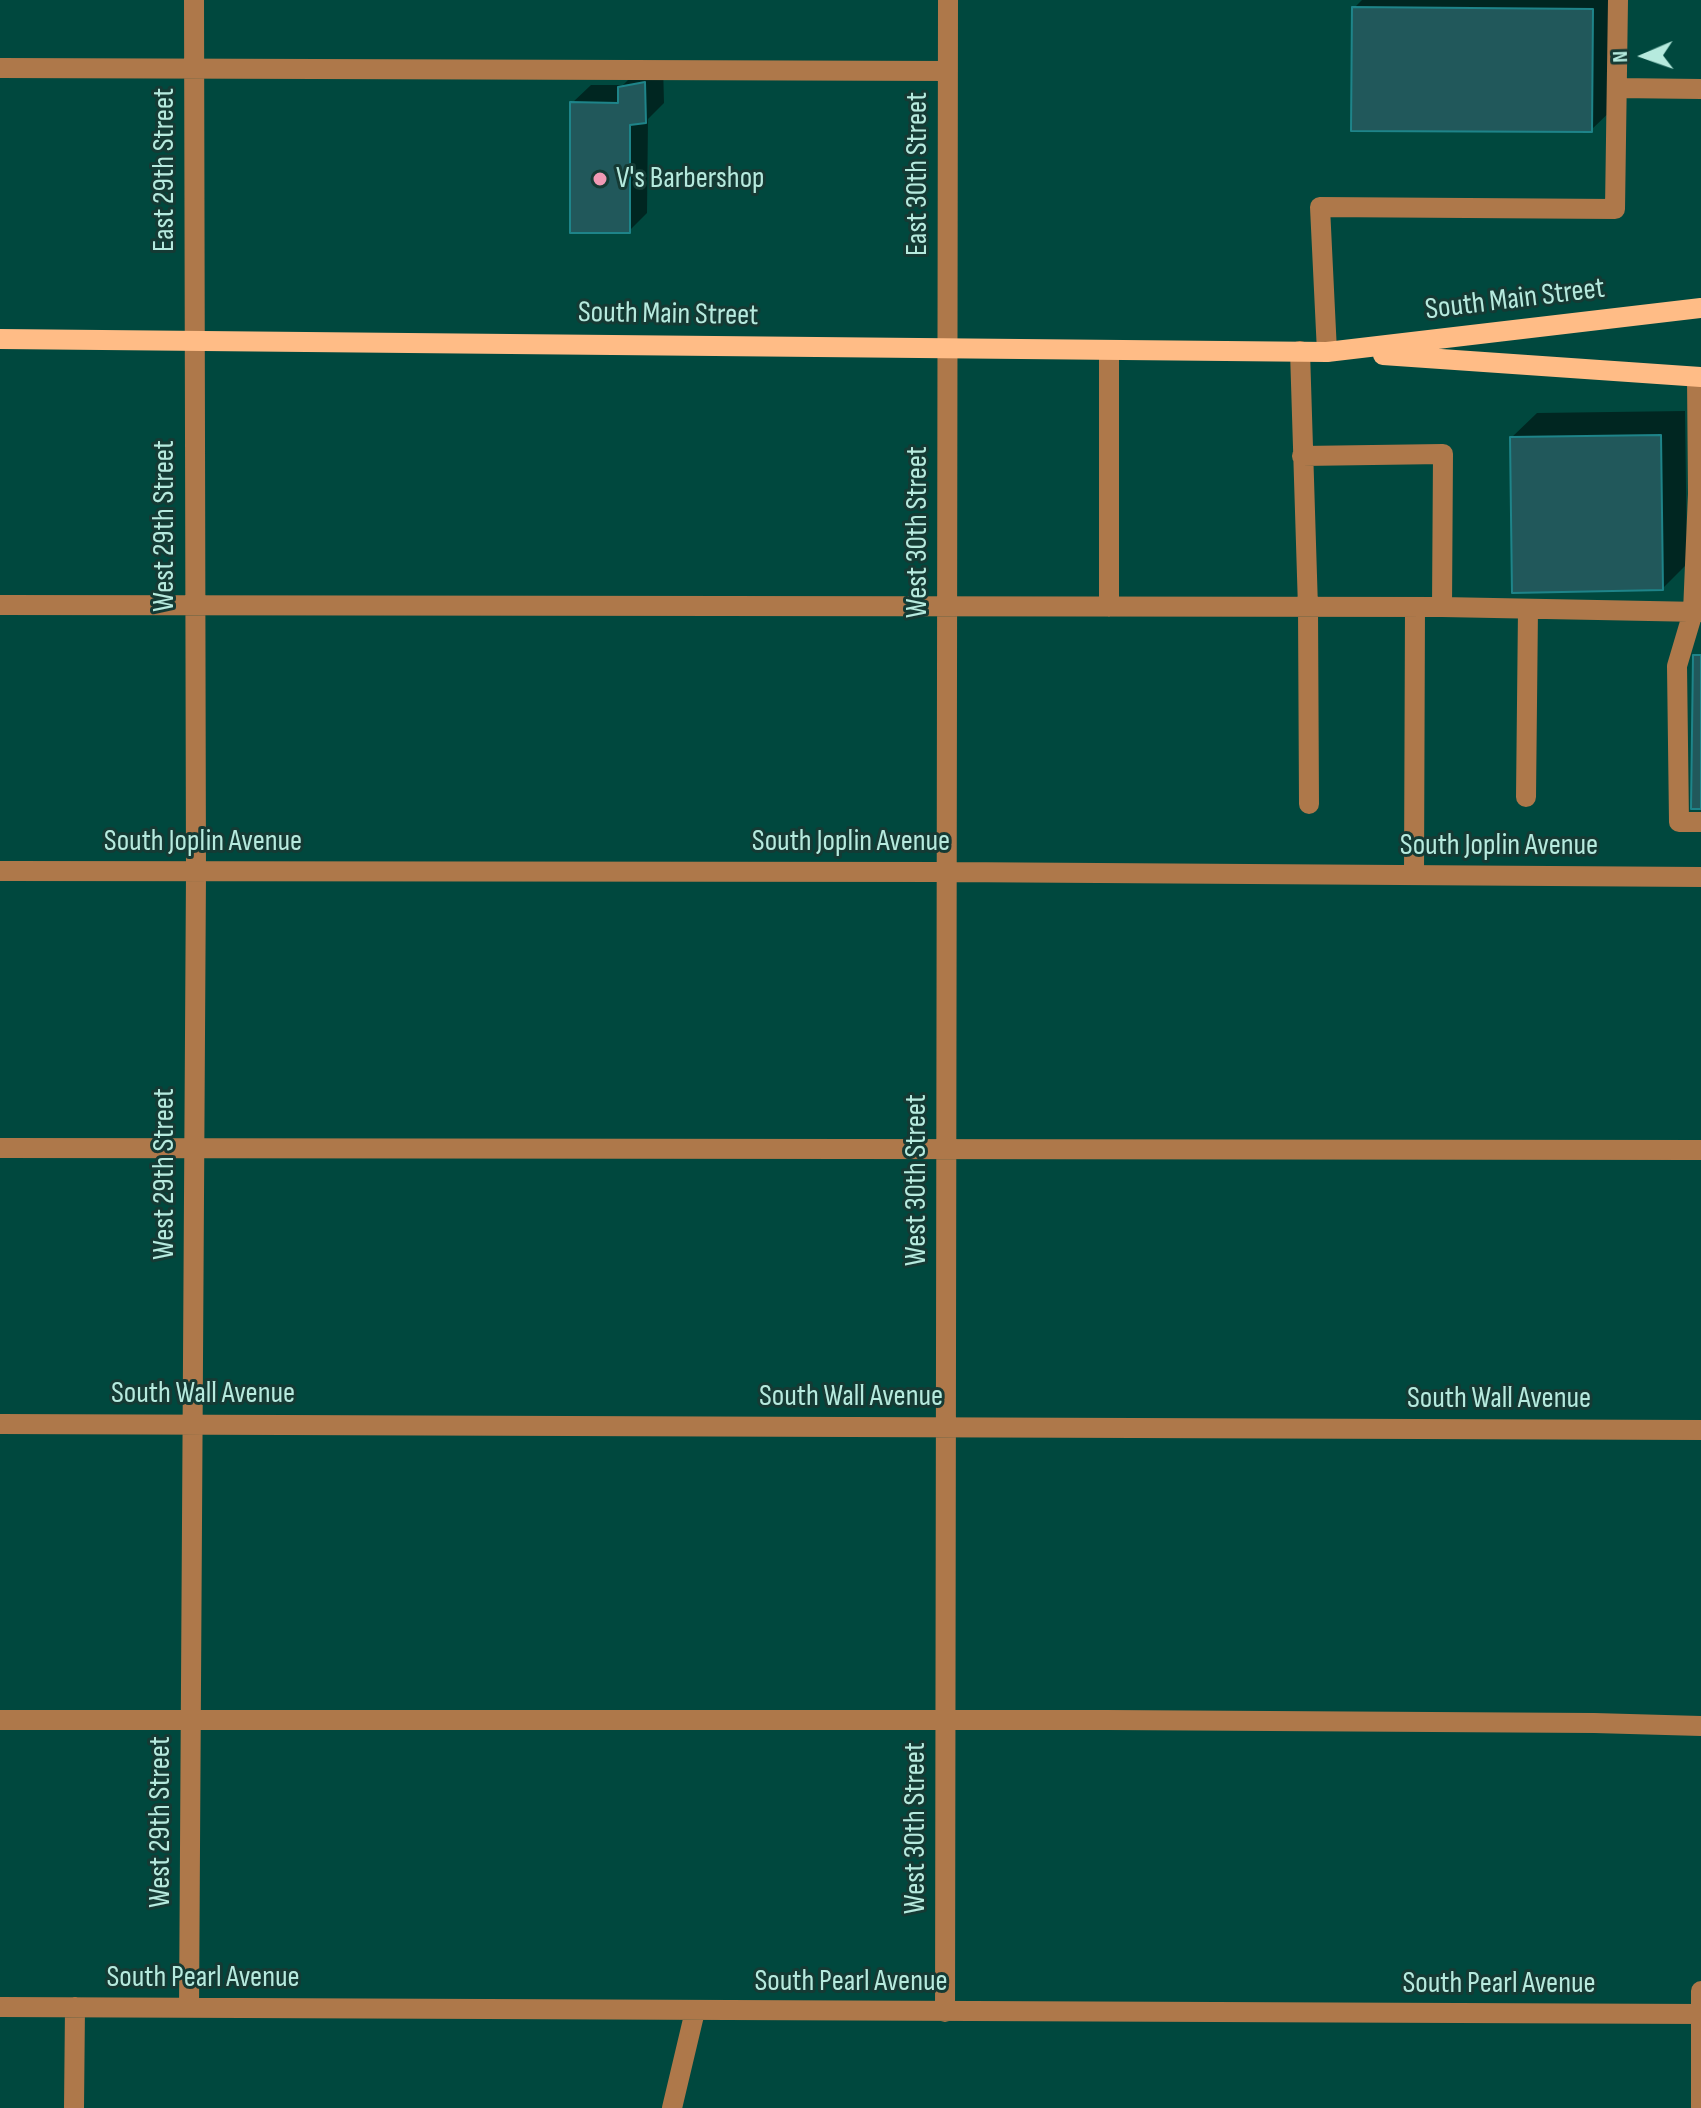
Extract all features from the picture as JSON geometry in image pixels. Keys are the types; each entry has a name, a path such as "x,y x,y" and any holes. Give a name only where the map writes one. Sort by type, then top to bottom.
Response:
{"main road":[{"name":"South Main Street","path":"1331,351 1701,308"},
{"name":"South Main Street","path":"0,339 1331,351 1699,377"}],"street":[{"name":"East 29th Street","path":"194,0 195,340"},
{"name":"East 30th Street","path":"948,0 948,348"},
{"path":"1331,351 1320,207 1615,209 1618,0"},
{"path":"0,68 948,71"},
{"path":"1617,88 1701,89"},
{"name":"West 29th Street","path":"189,2008 196,872 195,340"},
{"name":"West 30th Street","path":"945,2012 948,348"},
{"path":"1109,350 1109,607"},
{"path":"1300,351 1308,608 1309,804"},
{"path":"1699,377 1697,612 1677,666 1679,822 1701,822"},
{"path":"1302,456 1443,454 1442,607"},
{"path":"0,605 1442,607 1697,612"},
{"path":"1414,875 1415,607"},
{"path":"1526,797 1528,609"},
{"name":"South Joplin Avenue","path":"0,871 1701,877"},
{"path":"0,1148 1701,1150"},
{"name":"South Wall Avenue","path":"0,1424 1701,1430"},
{"path":"0,1720 946,1720 1701,1726"},
{"path":"1701,1991 1701,2108"},
{"name":"South Pearl Avenue","path":"0,2007 1701,2014"},
{"path":"74,2108 75,2007"},
{"path":"672,2108 695,2011"}],"building":[{"path":"1352,7 1593,9 1592,132 1351,131"},
{"name":"V's Barbershop","path":"645,82 646,123 630,125 630,233 570,233 570,102 618,103 618,87"},
{"path":"1661,435 1663,590 1512,593 1510,437"},
{"path":"1693,655 1701,655 1701,809 1691,809"}],"place":[{"name":"V's Barbershop","path":"600,179"}]}
